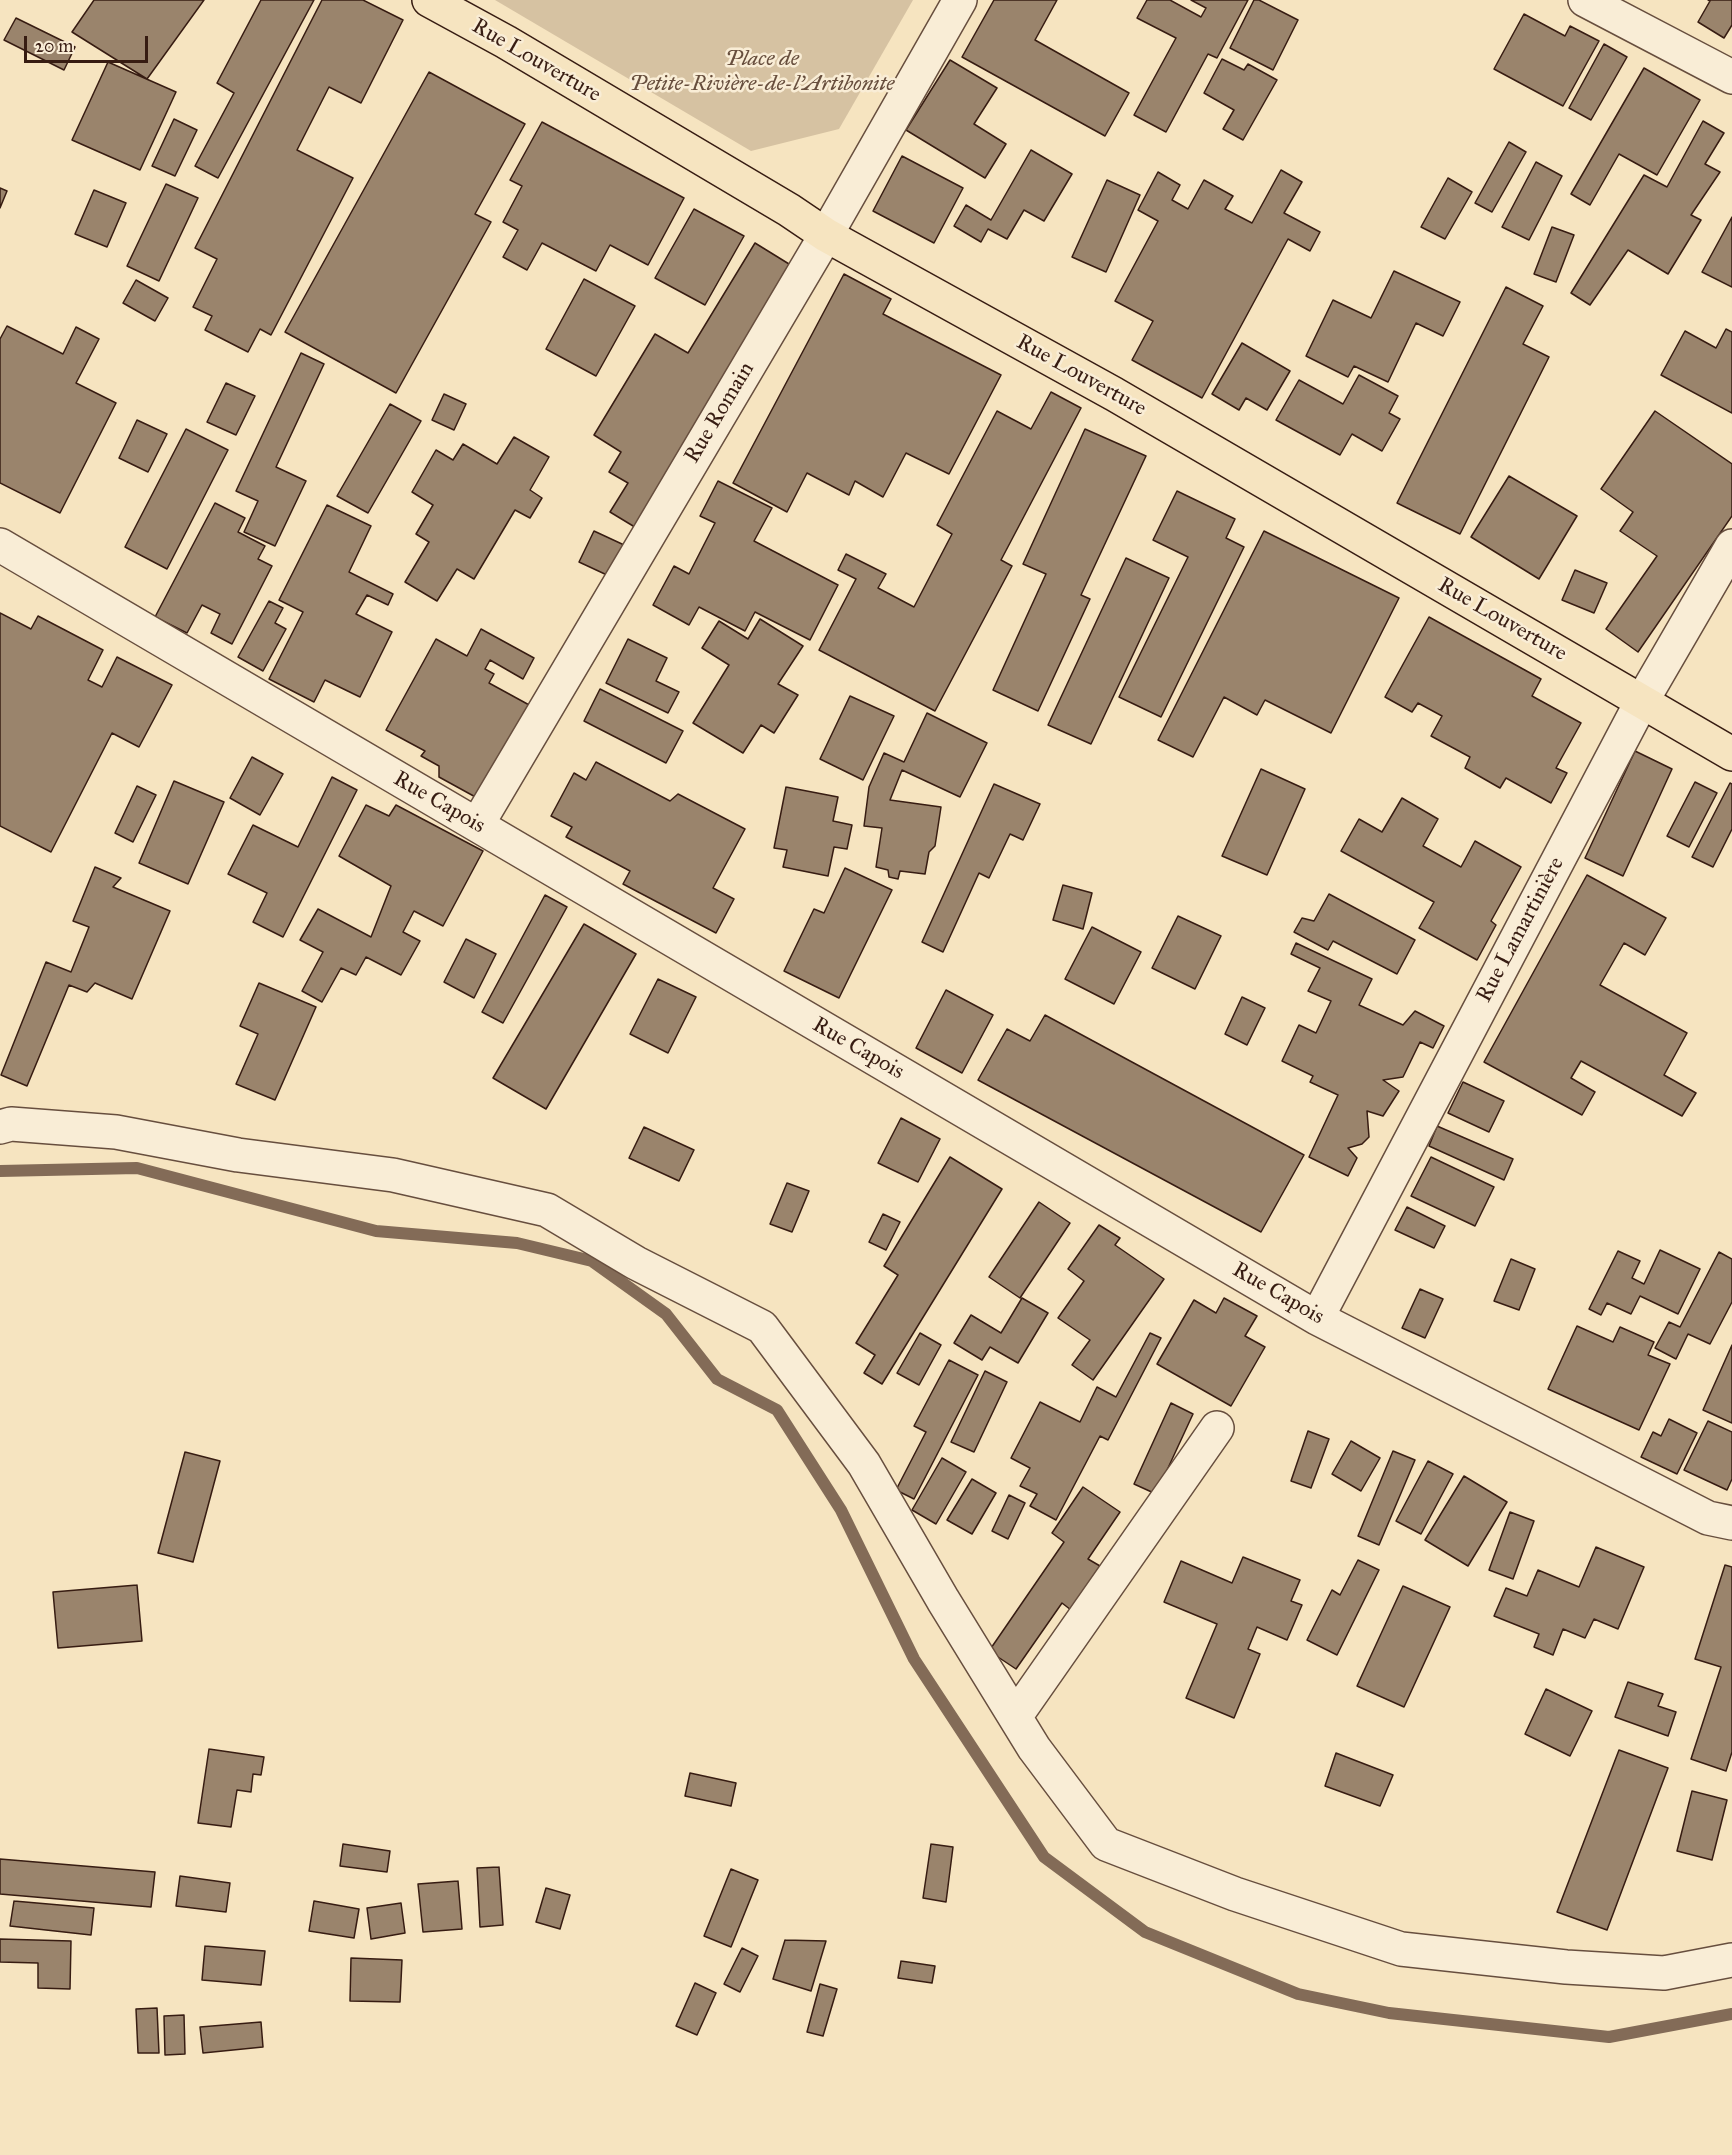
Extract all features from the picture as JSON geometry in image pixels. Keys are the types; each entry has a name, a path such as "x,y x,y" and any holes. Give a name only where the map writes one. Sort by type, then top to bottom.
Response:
{"main road":[{"name":"Rue Louverture","path":"429,0 546,66 826,234 1114,394 1732,754"}],"street":[{"name":"Rue Romain","path":"477,825 826,234 960,0"},
{"path":"1586,0 1732,77"},
{"name":"Rue Capois","path":"0,545 1317,1318 1708,1518 1732,1522"},
{"name":"Rue Lamartinière","path":"1317,1318 1641,701 1732,546"},
{"path":"0,1127 11,1124 116,1132 238,1155 393,1175 547,1210 636,1263 762,1327 864,1464 943,1600 1034,1748 1106,1844 1246,1898 1401,1949 1566,1967 1664,1973 1732,1960"},
{"path":"1015,1717 1216,1428"}],"green space":[{"name":"Place de Petite-Rivière-de-l'Artibonite","path":"495,0 913,0 839,129 751,151"}],"building":[{"path":"94,0 204,0 147,79 72,32"},
{"path":"261,0 314,0 218,178 195,166 234,93 217,83"},
{"path":"322,0 363,0 403,20 361,103 329,87 297,150 353,178 271,335 260,329 248,352 205,330 212,316 193,307 217,259 195,248"},
{"path":"994,0 1057,0 1035,40 1129,93 1105,136 962,57"},
{"path":"1147,0 1170,0 1201,17 1206,8 1191,0 1248,0 1217,58 1208,54 1166,132 1134,115 1176,38 1137,18"},
{"path":"1254,0 1259,0 1298,20 1273,70 1230,48"},
{"path":"1708,0 1732,0 1732,25 1724,38 1698,22 1710,1"},
{"path":"1524,14 1565,36 1570,26 1599,41 1563,106 1494,69"},
{"path":"16,18 75,47 64,70 4,40"},
{"path":"1604,44 1627,57 1591,120 1569,108"},
{"path":"1222,59 1244,70 1248,64 1277,80 1243,140 1223,129 1234,110 1204,93"},
{"path":"950,60 997,88 974,124 1006,144 985,178 906,130"},
{"path":"108,62 176,92 140,170 72,140"},
{"path":"1644,68 1700,100 1657,175 1619,154 1590,205 1571,194"},
{"path":"429,72 525,124 475,214 491,222 396,393 285,332"},
{"path":"174,119 197,130 175,176 152,166"},
{"path":"1703,121 1724,133 1705,164 1720,172 1691,215 1701,220 1668,274 1628,250 1590,305 1571,293 1644,175 1667,187"},
{"path":"542,122 684,198 648,265 610,245 596,271 542,243 527,270 503,257 518,230 503,222 522,186 510,180"},
{"path":"1509,142 1526,152 1492,212 1475,203"},
{"path":"1031,150 1072,174 1044,221 1024,210 1007,239 988,229 981,242 954,226 966,205 991,220"},
{"path":"902,156 963,188 934,243 873,211"},
{"path":"1536,162 1562,176 1529,240 1502,227"},
{"path":"1281,170 1302,182 1284,213 1320,232 1310,251 1288,239 1202,398 1132,360 1153,321 1115,301 1158,221 1138,210 1158,172 1180,185 1172,200 1188,209 1204,180 1233,196 1225,209 1252,223"},
{"path":"1448,178 1472,192 1445,239 1421,227"},
{"path":"1107,180 1140,195 1106,272 1072,257"},
{"path":"166,184 198,198 159,281 127,266"},
{"path":"0,188 7,191 0,208"},
{"path":"94,190 126,203 107,247 75,234"},
{"path":"694,209 744,236 705,305 655,278"},
{"path":"1732,217 1732,287 1702,272"},
{"path":"1552,227 1574,235 1556,282 1534,274"},
{"path":"755,243 802,272 643,532 610,512 628,483 609,472 621,452 594,435 655,334 688,353"},
{"path":"1394,271 1460,302 1443,336 1416,323 1388,382 1354,366 1348,377 1306,356 1333,300 1371,318"},
{"path":"844,274 891,299 883,314 1001,375 949,474 906,453 883,497 855,481 849,495 807,473 787,512 733,483"},
{"path":"584,279 635,306 596,376 546,349"},
{"path":"136,280 168,298 155,321 123,303"},
{"path":"1506,287 1543,306 1523,344 1549,357 1460,534 1397,503"},
{"path":"7,326 63,354 76,327 99,339 76,383 116,403 60,513 0,483 0,339"},
{"path":"1726,329 1732,332 1732,413 1661,375 1685,331 1716,348"},
{"path":"1242,343 1290,371 1267,410 1246,398 1239,410 1212,394"},
{"path":"301,353 324,364 276,467 306,481 275,546 244,532 258,501 236,491"},
{"path":"1359,375 1398,396 1389,413 1400,419 1382,451 1352,434 1340,455 1276,420 1299,380 1343,404"},
{"path":"226,383 255,396 236,435 207,422"},
{"path":"1051,392 1081,408 1001,560 1012,566 935,711 819,650 856,579 838,570 846,554 886,574 878,588 914,607 952,534 937,525 997,411 1031,429"},
{"path":"444,394 466,404 454,430 432,420"},
{"path":"390,404 421,421 368,513 337,496"},
{"path":"1655,411 1732,464 1732,516 1638,652 1606,629 1657,556 1620,531 1633,512 1601,489"},
{"path":"137,420 167,434 148,472 119,458"},
{"path":"186,429 228,450 167,569 125,547"},
{"path":"1085,429 1146,456 1081,595 1090,599 1038,711 993,690 1046,574 1023,564"},
{"path":"514,437 549,457 530,490 542,498 530,518 515,510 474,579 457,569 437,601 405,582 429,542 416,534 433,505 412,492 436,450 453,460 463,444 497,464"},
{"path":"1509,476 1577,516 1539,579 1471,537"},
{"path":"718,481 772,508 754,541 838,585 810,640 755,612 745,631 699,607 689,625 653,605 674,566 689,574 715,523 700,516"},
{"path":"1177,491 1235,519 1226,538 1244,547 1161,717 1119,697 1188,557 1153,540"},
{"path":"215,503 245,518 238,532 265,546 258,559 272,566 232,644 211,633 220,614 202,605 187,633 155,617"},
{"path":"327,505 371,526 349,572 393,594 388,605 367,595 356,614 392,632 360,697 325,680 314,702 269,679 303,612 279,600"},
{"path":"594,531 637,551 622,582 579,562"},
{"path":"1264,531 1399,598 1331,733 1265,700 1257,715 1224,697 1193,757 1158,740"},
{"path":"1126,558 1169,578 1091,744 1048,725"},
{"path":"1575,570 1607,583 1594,613 1562,600"},
{"path":"269,601 283,608 275,623 286,629 263,671 238,657"},
{"path":"0,613 31,629 38,616 103,650 88,680 102,687 117,657 172,685 139,747 112,733 51,852 0,826"},
{"path":"1429,617 1541,679 1532,696 1581,723 1556,768 1567,773 1551,803 1506,778 1500,788 1465,768 1470,757 1431,736 1442,716 1418,703 1412,712 1385,697"},
{"path":"760,619 803,646 778,684 798,695 774,733 761,725 743,753 693,723 729,665 702,648 719,621 748,639"},
{"path":"481,629 534,658 523,679 490,660 485,669 494,674 489,683 542,712 490,805 439,777 439,766 421,756 425,751 386,730 436,639 467,656"},
{"path":"628,639 667,658 656,681 679,692 668,713 606,683"},
{"path":"600,689 683,731 666,763 584,721"},
{"path":"850,696 894,716 863,780 820,759"},
{"path":"927,713 987,743 960,797 902,770 890,800 941,807 935,846 929,852 925,874 900,871 898,879 889,877 888,870 876,867 882,828 864,826 869,787 884,753 904,762"},
{"path":"1635,751 1672,769 1623,876 1585,858"},
{"path":"252,757 283,774 260,815 230,798"},
{"path":"596,762 670,801 678,794 745,829 713,888 734,899 716,933 623,884 630,871 566,837 572,827 551,816 574,773 586,780"},
{"path":"1261,769 1305,789 1267,875 1222,856"},
{"path":"332,777 357,790 283,937 253,922 267,893 228,874 253,825 298,847"},
{"path":"174,781 224,802 188,884 139,863"},
{"path":"1695,782 1717,793 1689,847 1667,836"},
{"path":"1730,783 1732,784 1732,829 1713,867 1692,857"},
{"path":"994,784 1040,804 1023,840 1010,834 989,878 979,873 943,952 922,942"},
{"path":"137,786 156,795 133,842 115,833"},
{"path":"786,787 838,797 833,821 852,825 847,849 834,847 828,876 783,867 787,850 774,848"},
{"path":"1402,798 1438,819 1423,846 1461,867 1475,841 1521,867 1491,921 1496,925 1477,960 1419,928 1434,902 1341,851 1359,819 1382,832"},
{"path":"366,805 389,816 396,805 483,851 443,926 414,911 403,932 420,941 401,975 366,957 356,975 341,968 322,1002 302,991 323,952 300,940 318,909 371,937 391,886 339,856"},
{"path":"95,867 121,878 113,887 170,911 132,999 95,983 87,992 69,985 27,1086 1,1075 46,962 71,972 89,927 73,921"},
{"path":"845,868 892,890 839,998 784,971 814,909 824,913"},
{"path":"1587,875 1666,918 1645,955 1624,943 1600,985 1687,1033 1664,1075 1696,1093 1682,1116 1581,1061 1571,1078 1595,1092 1582,1115 1484,1062"},
{"path":"1063,885 1092,893 1083,929 1053,920"},
{"path":"1329,894 1415,940 1397,974 1333,941 1328,950 1294,932 1302,918 1314,921"},
{"path":"545,895 567,907 503,1023 482,1012"},
{"path":"1178,916 1221,936 1195,989 1152,968"},
{"path":"584,924 636,954 546,1109 493,1078"},
{"path":"1092,927 1141,952 1114,1004 1065,979"},
{"path":"466,939 496,954 474,998 444,982"},
{"path":"1296,943 1372,979 1359,1005 1403,1025 1415,1011 1444,1026 1433,1048 1420,1042 1403,1077 1383,1080 1399,1091 1383,1116 1367,1111 1369,1137 1362,1144 1348,1148 1357,1158 1348,1176 1309,1157 1338,1095 1310,1082 1313,1076 1282,1061 1299,1025 1316,1033 1331,1001 1308,991 1320,968 1291,954"},
{"path":"658,979 696,997 668,1053 630,1034"},
{"path":"259,983 316,1007 275,1100 236,1084 258,1034 240,1026"},
{"path":"946,990 993,1015 962,1073 916,1048"},
{"path":"1242,997 1265,1008 1247,1045 1225,1034"},
{"path":"1045,1015 1304,1155 1261,1232 978,1080 1007,1029 1030,1041"},
{"path":"1463,1082 1504,1101 1489,1132 1448,1113"},
{"path":"901,1118 940,1139 918,1182 878,1163"},
{"path":"1437,1126 1513,1159 1504,1180 1429,1146"},
{"path":"644,1127 694,1150 679,1181 629,1158"},
{"path":"950,1157 1002,1189 882,1384 864,1373 875,1355 856,1343 898,1275 884,1266"},
{"path":"1431,1157 1494,1187 1475,1226 1411,1196"},
{"path":"787,1183 809,1191 792,1232 770,1224"},
{"path":"1039,1202 1070,1223 1020,1298 989,1277"},
{"path":"1407,1207 1445,1226 1434,1248 1395,1230"},
{"path":"883,1214 900,1222 886,1250 869,1242"},
{"path":"1099,1225 1120,1238 1115,1245 1164,1279 1093,1380 1072,1365 1090,1340 1058,1318 1084,1281 1068,1269"},
{"path":"1660,1250 1700,1269 1678,1314 1640,1296 1631,1314 1607,1303 1601,1315 1589,1309 1618,1251 1640,1261 1632,1278 1644,1284"},
{"path":"1719,1252 1732,1259 1732,1302 1710,1344 1688,1334 1676,1359 1655,1348 1669,1322 1680,1327"},
{"path":"1511,1259 1535,1269 1519,1310 1494,1301"},
{"path":"1420,1289 1443,1299 1425,1338 1402,1328"},
{"path":"1022,1298 1048,1313 1018,1363 990,1347 982,1360 954,1343 971,1315 1001,1333"},
{"path":"1224,1298 1257,1316 1245,1336 1265,1347 1231,1406 1157,1364 1194,1300 1216,1313"},
{"path":"1577,1326 1613,1342 1620,1327 1654,1342 1648,1355 1670,1364 1639,1430 1548,1389"},
{"path":"920,1333 941,1345 919,1385 897,1373"},
{"path":"1150,1333 1161,1338 1108,1440 1100,1436 1056,1520 1030,1506 1037,1494 1020,1486 1030,1468 1011,1458 1040,1402 1080,1422 1097,1387 1116,1397"},
{"path":"1732,1345 1732,1423 1703,1410"},
{"path":"949,1360 978,1375 914,1499 896,1490 926,1432 914,1426"},
{"path":"985,1371 1007,1382 974,1452 951,1442"},
{"path":"1171,1403 1193,1414 1156,1494 1134,1484"},
{"path":"1669,1419 1697,1433 1677,1474 1641,1457 1653,1432 1661,1436"},
{"path":"1708,1421 1732,1432 1732,1479 1727,1490 1684,1470"},
{"path":"1308,1431 1329,1439 1311,1488 1291,1481"},
{"path":"1351,1441 1380,1458 1361,1491 1332,1474"},
{"path":"1393,1451 1415,1460 1379,1545 1358,1536"},
{"path":"185,1452 220,1461 193,1562 158,1553"},
{"path":"942,1458 966,1472 936,1524 912,1510"},
{"path":"1428,1461 1453,1474 1421,1534 1396,1521"},
{"path":"1464,1476 1507,1502 1468,1566 1425,1540"},
{"path":"972,1479 996,1493 972,1534 947,1520"},
{"path":"1083,1487 1120,1512 1088,1559 1100,1566 1071,1610 1062,1603 1016,1669 989,1651 1064,1542 1052,1533"},
{"path":"1009,1495 1025,1503 1008,1539 992,1531"},
{"path":"1510,1512 1534,1521 1513,1579 1489,1570"},
{"path":"1596,1547 1644,1567 1618,1629 1594,1619 1585,1638 1563,1629 1553,1655 1534,1647 1539,1634 1494,1616 1506,1588 1527,1596 1538,1570 1579,1587"},
{"path":"1243,1557 1300,1580 1291,1601 1302,1605 1287,1640 1257,1627 1248,1649 1260,1654 1234,1718 1186,1698 1217,1624 1164,1602 1181,1561 1232,1583"},
{"path":"1358,1560 1379,1570 1337,1655 1307,1640 1332,1590 1340,1595"},
{"path":"1725,1565 1732,1567 1732,1752 1726,1771 1691,1759 1721,1667 1695,1659"},
{"path":"137,1585 142,1641 58,1648 53,1592"},
{"path":"1403,1586 1450,1607 1404,1707 1357,1686"},
{"path":"1628,1682 1663,1694 1658,1706 1676,1712 1668,1736 1615,1717"},
{"path":"1546,1689 1592,1711 1570,1756 1525,1734"},
{"path":"209,1749 264,1757 261,1775 253,1774 251,1792 237,1790 231,1827 198,1823"},
{"path":"1619,1750 1668,1768 1607,1930 1557,1912"},
{"path":"1336,1753 1393,1775 1380,1806 1325,1786"},
{"path":"690,1773 736,1783 731,1806 685,1796"},
{"path":"1692,1791 1727,1800 1712,1860 1677,1851"},
{"path":"343,1844 390,1851 387,1872 340,1866"},
{"path":"931,1844 953,1847 946,1902 923,1898"},
{"path":"0,1859 155,1872 151,1907 0,1894"},
{"path":"499,1867 503,1925 480,1927 477,1868"},
{"path":"731,1869 758,1880 731,1947 704,1936"},
{"path":"180,1876 230,1883 226,1912 176,1906"},
{"path":"458,1881 462,1929 423,1932 418,1884"},
{"path":"546,1888 570,1895 560,1929 536,1922"},
{"path":"14,1901 94,1908 91,1935 10,1926"},
{"path":"314,1901 359,1909 354,1938 309,1931"},
{"path":"401,1903 405,1933 371,1939 367,1908"},
{"path":"0,1939 71,1941 70,1989 38,1988 38,1963 0,1962"},
{"path":"785,1940 826,1941 811,1991 773,1979"},
{"path":"205,1946 265,1951 261,1985 202,1980"},
{"path":"742,1948 758,1956 740,1992 724,1984"},
{"path":"351,1958 402,1960 400,2002 350,2001"},
{"path":"901,1961 935,1966 932,1983 898,1978"},
{"path":"695,1983 716,1993 697,2035 676,2026"},
{"path":"820,1984 837,1989 823,2036 807,2032"},
{"path":"157,2008 159,2053 138,2053 136,2009"},
{"path":"184,2015 185,2054 165,2055 164,2016"},
{"path":"261,2022 263,2047 203,2053 200,2027"}],"waterway":[{"path":"0,1171 137,1168 376,1231 517,1243 592,1261 666,1314 717,1379 777,1410 841,1510 914,1659 1044,1857 1145,1932 1298,1994 1389,2013 1609,2037 1732,2014"}]}
